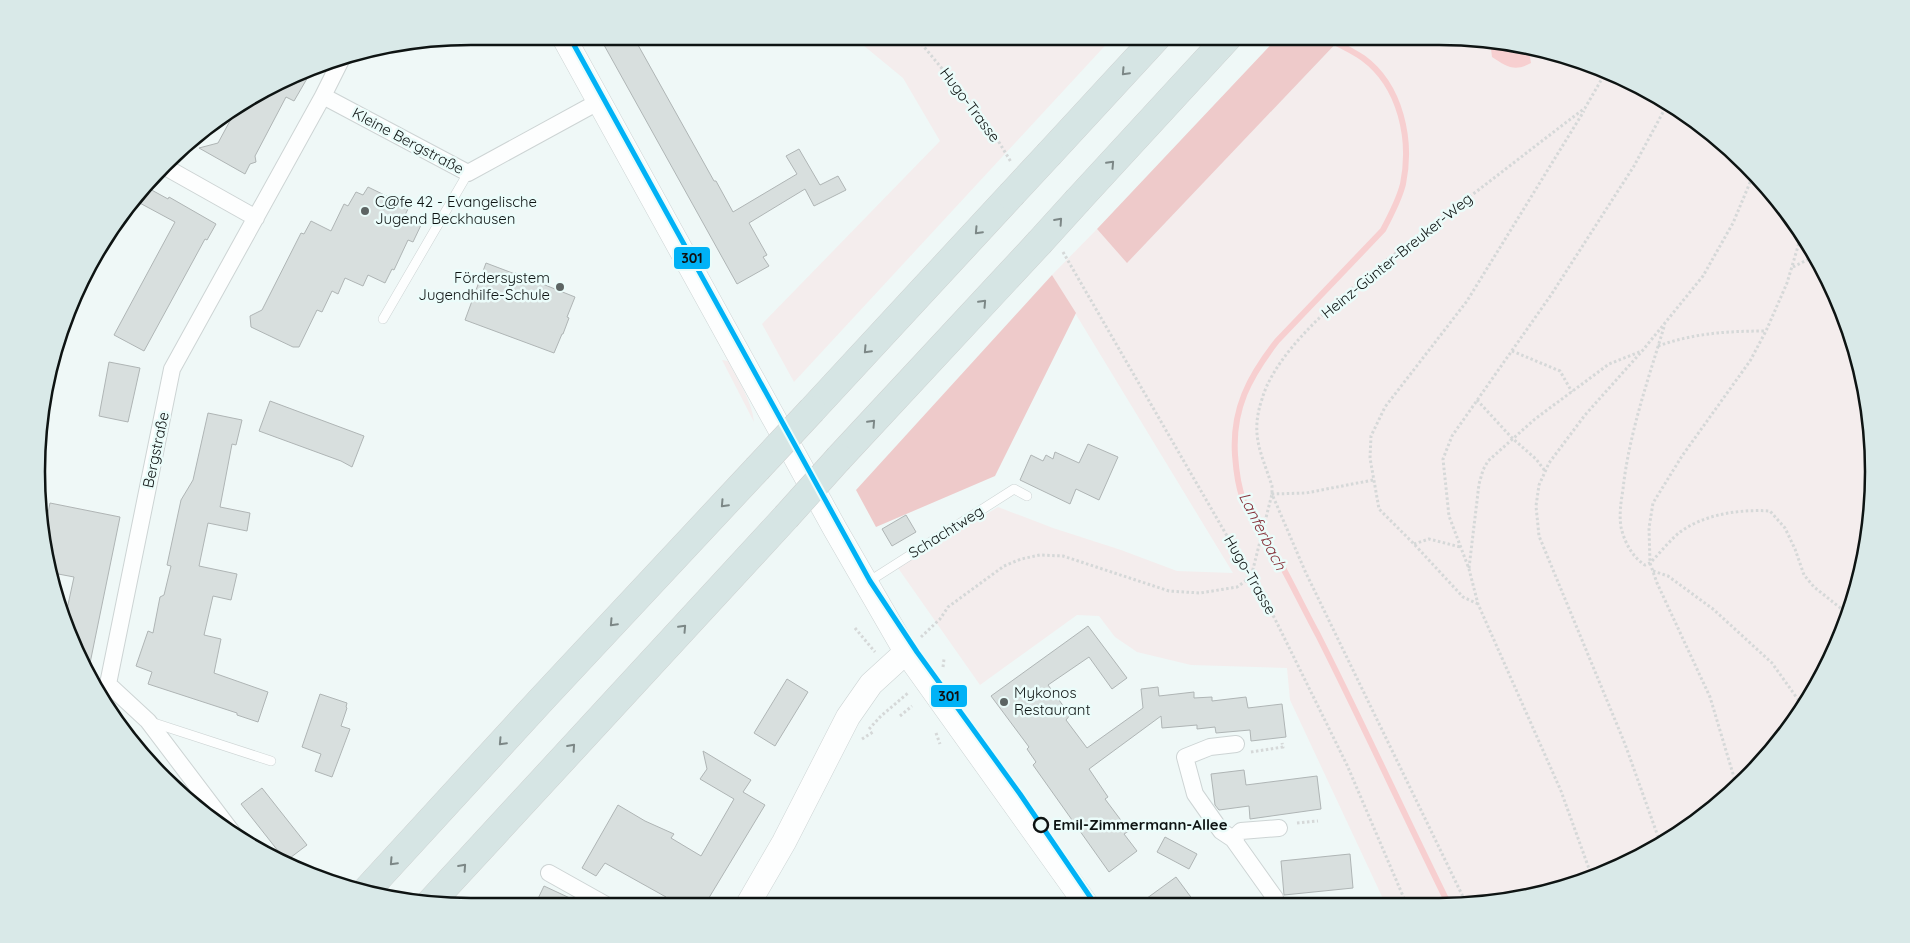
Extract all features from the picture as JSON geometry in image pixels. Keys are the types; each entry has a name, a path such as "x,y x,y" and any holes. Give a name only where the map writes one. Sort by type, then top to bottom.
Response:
{"highway":[{"path":"371,886 1150,45"},
{"path":"436,896 1221,45"}],"main road":[{"path":"568,45 866,584 906,652 1082,898"},
{"path":"752,898 784,842 848,717 871,684 906,652"}],"street":[{"name":"Bergstraße","path":"219,815 148,721 104,686 172,369 338,67"},
{"name":"Kleine Bergstraße","path":"323,96 468,174 598,102"},
{"path":"171,169 256,218"},
{"path":"1236,744 1210,747 1186,757 1195,794 1221,831 1233,839 1275,898"},
{"path":"1233,839 1241,831 1279,828"},
{"path":"550,872 594,898"}],"lane":[{"path":"383,319 468,174"},
{"name":"Schachtweg","path":"866,584 1014,489 1027,496"},
{"path":"148,721 270,761"}],"path":[{"name":"Hugo-Trasse","path":"922,45 988,124 1005,152"},
{"name":"Heinz-Günter-Breuker-Weg","path":"1272,494 1272,486 1257,440 1258,413 1268,384 1300,338 1357,286 1585,108 1603,77"},
{"path":"1478,604 1464,598 1379,509 1370,458 1371,436 1385,407 1467,301 1585,108"},
{"path":"1590,870 1560,791 1478,604 1469,569 1449,516 1444,458 1452,436 1551,295 1634,166 1664,110"},
{"path":"1658,837 1625,744 1539,536 1536,506 1538,485 1549,463 1585,415 1643,350 1703,276 1733,223 1751,181"},
{"path":"1734,778 1710,697 1650,563 1649,528 1653,503 1682,456 1750,361 1766,331 1787,284 1799,244"},
{"path":"1792,267 1809,259"},
{"name":"Hugo-Trasse","path":"1068,260 1275,619 1347,765 1404,898"},
{"path":"1665,324 1635,424 1625,468 1620,513 1621,529 1634,556 1645,565 1650,563 1680,532 1705,519 1743,511 1770,511 1784,528 1795,549 1804,575 1814,587 1842,609"},
{"path":"1658,346 1675,340 1721,331 1766,331"},
{"path":"1469,569 1474,514 1483,470 1494,454 1512,438 1609,364 1643,350"},
{"path":"1512,351 1560,371 1572,392"},
{"path":"1477,400 1512,438 1536,459 1545,471"},
{"path":"1272,494 1306,493 1374,480"},
{"path":"940,618 948,607 1004,566 1021,559 1040,555 1063,556 1169,591 1200,593 1237,587 1251,577 1272,494"},
{"path":"1272,494 1305,571 1463,897"},
{"path":"1414,544 1429,539 1460,547"},
{"path":"1653,570 1668,576 1713,609 1772,664 1798,700"},
{"path":"873,732 857,742 881,716 942,669 944,659"},
{"path":"900,716 912,706"},
{"path":"1236,744 1248,752 1283,747 1282,743"}],"shaded area":[{"path":"863,45 1106,45 794,382 762,324 940,141 903,78"},
{"path":"1271,45 1334,45 1127,263 1097,229"},
{"path":"1334,45 1466,46 1522,53 1602,77 1652,102 1698,133 1720,151 1759,190 1777,212 1808,258 1821,283 1833,308 1850,361 1857,388 1864,444 1865,472 1861,527 1857,555 1842,609 1833,635 1808,685 1777,731 1759,753 1720,792 1675,826 1627,854 1602,866 1576,875 1522,890 1466,897 1383,898 1290,700 1287,668 1191,665 1137,652 1115,637 1099,616 1077,615 980,685 898,568 998,507 1177,571 1233,573 1052,275 1097,229 1127,262"},
{"path":"1491,49 1522,53 1530,55 1531,63 1516,68 1492,57"},
{"path":"1052,275 1076,313 995,476 876,527 856,490"},
{"path":"722,360 728,361 748,398 754,422"}],"building":[{"path":"604,45 638,45 733,212 797,174 786,156 799,149 820,185 838,176 846,190 814,206 805,189 749,223 767,255 763,257 769,266 737,284"},
{"path":"308,77 294,101 286,97 255,156 256,162 250,164 245,174 199,148 218,143 230,120 258,102"},
{"path":"368,187 409,207 405,215 422,223 413,242 408,240 394,270 392,269 385,283 368,275 363,286 345,278 338,294 332,291 322,312 317,310 299,347 293,347 251,327 250,316 262,310 301,233 304,234 311,221 331,231 344,204 348,206 356,192 363,195"},
{"path":"151,190 168,199 169,197 216,224 207,240 205,239 144,351 114,335 175,222 140,203"},
{"path":"486,263 575,297 563,334 554,353 465,320"},
{"path":"109,362 140,368 128,422 99,416"},
{"path":"270,401 364,436 352,467 341,461 259,431"},
{"path":"208,413 242,420 236,445 232,444 220,507 250,513 247,531 208,523 199,566 237,574 231,600 213,596 204,635 221,639 214,673 268,692 258,722 237,715 237,713 148,684 152,672 136,666 148,631 153,633 160,597 164,595 171,566 167,565 181,500 193,480"},
{"path":"1088,444 1118,457 1099,500 1076,489 1070,504 1020,480 1031,455 1043,461 1046,455 1053,459 1055,452 1079,463"},
{"path":"50,503 120,517 90,662 77,635 67,607 74,577 58,574 53,555 48,514"},
{"path":"906,515 916,532 892,546 882,529"},
{"path":"1088,626 1127,678 1112,689 1089,657 1048,685 1070,715 1066,720 1087,748 1143,708 1141,689 1158,687 1159,696 1194,692 1194,698 1212,697 1212,701 1246,697 1248,708 1282,704 1286,737 1251,741 1250,730 1216,733 1215,727 1197,729 1197,725 1162,728 1161,716 1089,769 1108,797 1105,799 1129,831 1124,834 1137,851 1109,872 1033,765 1036,762 1027,749 1029,747 991,696"},
{"path":"787,679 808,692 775,746 754,733"},
{"path":"320,694 347,703 341,726 350,729 332,777 315,771 321,754 302,747"},
{"path":"703,751 751,780 743,792 765,805 709,898 666,898 605,863 596,876 582,868 618,805 645,821 674,834 671,838 701,856 734,799 700,779 707,769"},
{"path":"1244,770 1246,785 1317,776 1321,809 1250,819 1249,806 1219,810 1215,805 1211,774"},
{"path":"262,788 307,845 290,858 279,852 241,804"},
{"path":"1165,837 1197,854 1189,869 1157,852"},
{"path":"1350,854 1353,888 1284,895 1281,861"},
{"path":"1176,877 1192,898 1147,898"},
{"path":"544,886 570,898 538,898"}],"waterway":[{"name":"Lanferbach","path":"1340,45 1363,58 1376,70 1387,83 1395,99 1401,115 1406,150 1403,184 1397,202 1383,230 1277,341 1258,368 1244,394 1236,423 1235,455 1237,472 1241,494 1247,508 1283,568 1318,635 1445,898"}],"transit line":[{"name":"301","path":"574,45 870,581 917,652 1020,794 1091,898"}],"place":[{"name":"C@fe 42 - Evangelische Jugend Beckhausen","path":"365,211"},
{"name":"Fördersystem Jugendhilfe-Schule","path":"560,287"},
{"name":"Mykonos Restaurant","path":"1004,702"},
{"name":"Emil-Zimmermann-Allee","path":"1041,825"}]}
